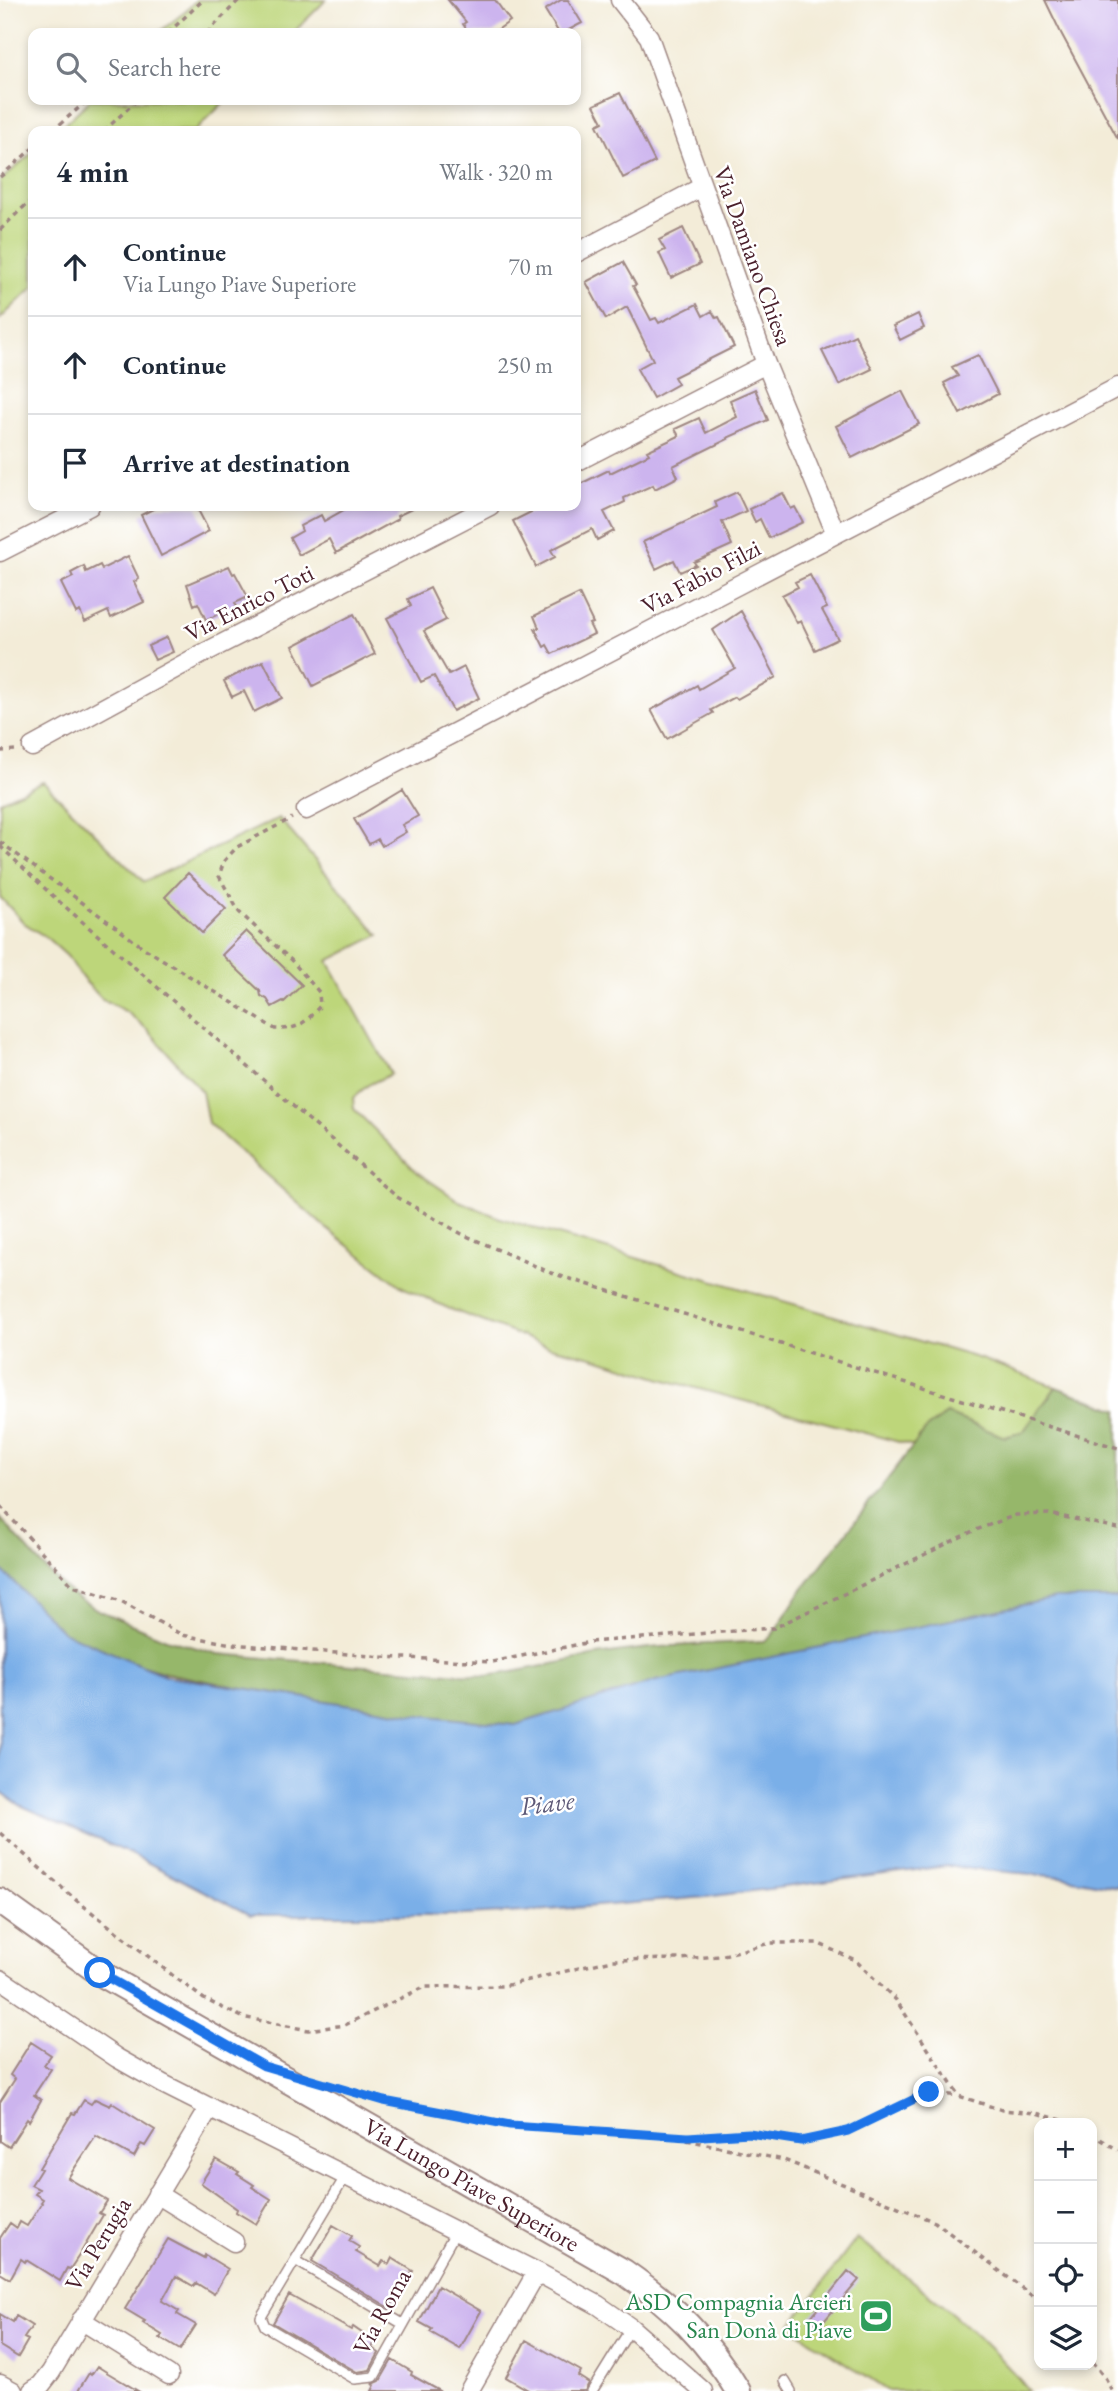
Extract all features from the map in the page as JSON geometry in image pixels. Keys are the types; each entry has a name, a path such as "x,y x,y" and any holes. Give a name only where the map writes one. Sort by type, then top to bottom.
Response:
{"main road":[{"name":"Via Lungo Piave Superiore","path":"0,1901 100,1973 624,2272 689,2323 738,2391"}],"street":[{"name":"Via Damiano Chiesa","path":"620,0 649,37 766,364 836,534"},
{"path":"581,250 702,187"},
{"path":"581,459 766,364"},
{"name":"Via Fabio Filzi","path":"306,810 1118,387"},
{"path":"0,552 80,511"},
{"name":"Via Enrico Toti","path":"32,747 202,654 480,511"},
{"path":"0,1979 117,2058 163,2084 598,2305 631,2328 704,2391"},
{"name":"Via Perugia","path":"32,2391 41,2385 51,2372 210,2107"},
{"name":"Via Perugia","path":"157,2194 233,2242"},
{"path":"469,2391 537,2272"},
{"name":"Via Perugia","path":"81,2320 169,2375"},
{"path":"0,2384 13,2391"}],"lane":[{"name":"Via Roma","path":"345,2177 261,2317 265,2326 355,2379 374,2377 456,2231"},
{"path":"295,2260 403,2324"},
{"path":"592,2391 631,2328"},
{"path":"785,2381 791,2391"}],"path":[{"path":"174,28 203,0"},
{"path":"212,28 239,0"},
{"path":"58,126 82,105"},
{"path":"109,126 132,105"},
{"path":"0,177 28,152"},
{"path":"0,230 28,203"},
{"path":"0,844 144,947 275,1029 291,1030 308,1020 320,1006 318,992 291,960 239,912 219,876 224,860 237,847 306,810"},
{"path":"0,844 53,896 397,1196 462,1234 551,1273 1118,1448"},
{"path":"0,1506 73,1586 121,1601 182,1635 259,1647 492,1662 590,1642 774,1628 973,1531 1016,1515 1049,1514 1118,1528"},
{"path":"0,1833 76,1900 176,1978 204,1999 242,2017 308,2030 345,2025 424,1987 503,1986 612,1960 720,1956 771,1943 817,1943 855,1959 896,2000 959,2096"},
{"path":"344,2090 384,2101 510,2125 688,2137 749,2133 801,2141 848,2131 929,2092 959,2096 1002,2110 1036,2113 1054,2118"},
{"path":"664,2135 784,2160 935,2222 1034,2297"},
{"path":"1097,2137 1118,2150"},
{"path":"1097,2368 1112,2391"}],"green space":[{"path":"196,0 326,0 298,28 164,28"},
{"path":"85,105 221,105 200,126 62,126"},
{"path":"28,156 28,292 0,319 0,181"},
{"path":"43,782 144,882 279,818 379,935 328,961 391,1074 368,1085 353,1098 354,1109 417,1172 459,1201 500,1218 981,1359 1056,1387 1023,1432 1005,1437 991,1432 920,1436 914,1446 550,1347 450,1309 402,1287 327,1229 208,1123 202,1092 148,1030 127,1012 102,999 83,979 67,956 47,938 24,923 0,897 0,801"},
{"path":"1056,1387 1118,1410 1118,1615 571,1742 297,1699 166,1673 105,1655 50,1632 0,1587 0,1518 48,1572 72,1594 98,1610 166,1639 218,1654 486,1676 623,1651 764,1641 771,1637 799,1594 927,1428 947,1414 1005,1437 1023,1432"},
{"name":"ASD Compagnia Arcieri San Donà di Piave","path":"857,2238 969,2329 1029,2391 888,2391 790,2327"}],"water":[{"name":"Piave","path":"0,1568 63,1632 167,1676 410,1714 515,1725 656,1681 1056,1598 1118,1598 1118,1887 1061,1877 947,1866 706,1897 524,1912 465,1915 250,1915 131,1854 20,1805 0,1791"}],"building":[{"path":"448,0 495,0 510,21 500,28 466,28 463,24 466,22"},
{"path":"561,0 568,0 582,23 572,28 556,28 545,10"},
{"path":"1045,0 1118,0 1118,139 1061,33"},
{"path":"620,93 655,162 623,178 597,125 603,122 594,105"},
{"path":"683,228 700,264 671,278 659,253 665,250 659,240"},
{"path":"623,262 651,320 656,318 659,323 697,304 703,316 712,311 716,318 719,317 734,347 674,377 678,384 653,398 637,369 653,360 627,307 606,319 586,282"},
{"path":"918,314 924,328 900,340 893,326"},
{"path":"855,335 872,369 839,385 822,351"},
{"path":"978,355 998,394 960,414 944,383 958,376 952,367"},
{"path":"755,389 768,420 673,466 678,477 655,489 653,485 624,498 625,502 604,512 614,531 597,540 592,529 551,550 555,557 536,567 513,521 533,511 581,511 581,484 649,454 647,451 679,436 675,429 699,418 706,433 737,417 730,400"},
{"path":"902,391 919,424 852,458 836,426"},
{"path":"737,492 746,511 722,522 732,545 694,562 696,565 680,572 674,560 656,569 643,542 717,507 715,502"},
{"path":"783,493 791,509 795,507 803,522 769,538 760,519 755,522 749,509"},
{"path":"149,511 199,511 209,531 161,556 141,515"},
{"path":"342,511 408,511 336,553 329,539 299,555 290,538 302,531 300,526 321,515 324,521"},
{"path":"128,556 139,579 134,582 144,602 111,618 108,611 85,622 80,611 76,613 61,583 73,577 71,573 84,566 86,572 100,565 102,569"},
{"path":"229,566 248,597 235,603 239,612 226,617 223,612 206,620 198,603 194,605 187,584"},
{"path":"810,575 827,608 822,610 838,639 815,650 801,621 797,623 782,595 798,587 795,582"},
{"path":"430,588 446,620 424,631 449,675 464,667 479,698 453,711 434,676 421,682 387,618 411,606 408,599"},
{"path":"579,594 593,623 589,624 594,634 552,654 547,645 544,647 535,629 539,628 534,616"},
{"path":"741,611 776,677 711,710 713,713 667,739 651,710 697,685 699,689 735,668 713,630"},
{"path":"354,614 375,654 313,686 293,646"},
{"path":"167,637 173,652 155,660 148,646"},
{"path":"263,661 282,698 254,712 244,691 232,697 224,681"},
{"path":"402,790 418,816 402,825 406,832 382,846 378,839 369,844 354,819"},
{"path":"188,873 226,909 202,933 165,897"},
{"path":"246,931 302,985 284,1002 272,1007 267,999 261,996 260,991 222,955"},
{"path":"31,2042 51,2055 44,2065 51,2069 34,2095 41,2100 9,2147 0,2141 0,2102 15,2079 10,2075"},
{"path":"95,2099 110,2106 112,2103 155,2130 145,2146 141,2144 134,2157 96,2136 68,2178 107,2201 99,2213 103,2215 80,2254 70,2269 67,2268 60,2281 21,2259 10,2279 0,2273 0,2238 10,2223 17,2228 20,2222 27,2226 43,2199 35,2194 39,2189 31,2185 41,2169 39,2168 72,2113 75,2114 84,2100 91,2104"},
{"path":"216,2159 239,2172 237,2174 254,2185 252,2187 271,2199 256,2224 236,2212 237,2209 201,2183"},
{"path":"333,2225 352,2236 349,2241 359,2247 356,2252 380,2266 383,2261 389,2264 392,2258 413,2271 390,2308 312,2261"},
{"path":"168,2239 204,2258 205,2255 228,2269 214,2294 196,2283 193,2286 176,2276 162,2301 196,2325 180,2350 160,2338 162,2335 143,2323 145,2321 125,2309"},
{"path":"848,2271 859,2280 820,2326 810,2318"},
{"path":"438,2286 481,2311 460,2349 430,2332 432,2329 419,2322"},
{"path":"289,2295 351,2330 353,2327 375,2342 372,2348 379,2353 370,2370 357,2372 273,2323"},
{"path":"0,2314 13,2322 16,2316 32,2326 24,2338 28,2340 18,2357 0,2346"},
{"path":"526,2340 581,2371 578,2376 589,2383 585,2391 530,2391 506,2377"},
{"path":"392,2360 412,2372 411,2375 440,2391 372,2391 375,2385 373,2384 380,2381"},
{"path":"97,2366 138,2391 78,2391 89,2373 91,2375"}],"place":[{"name":"ASD Compagnia Arcieri San Donà di Piave","path":"876,2316"}],"route":[{"path":"100,1973 264,2066 384,2101 510,2125 688,2137 749,2133 801,2141 848,2131 929,2092"}]}
